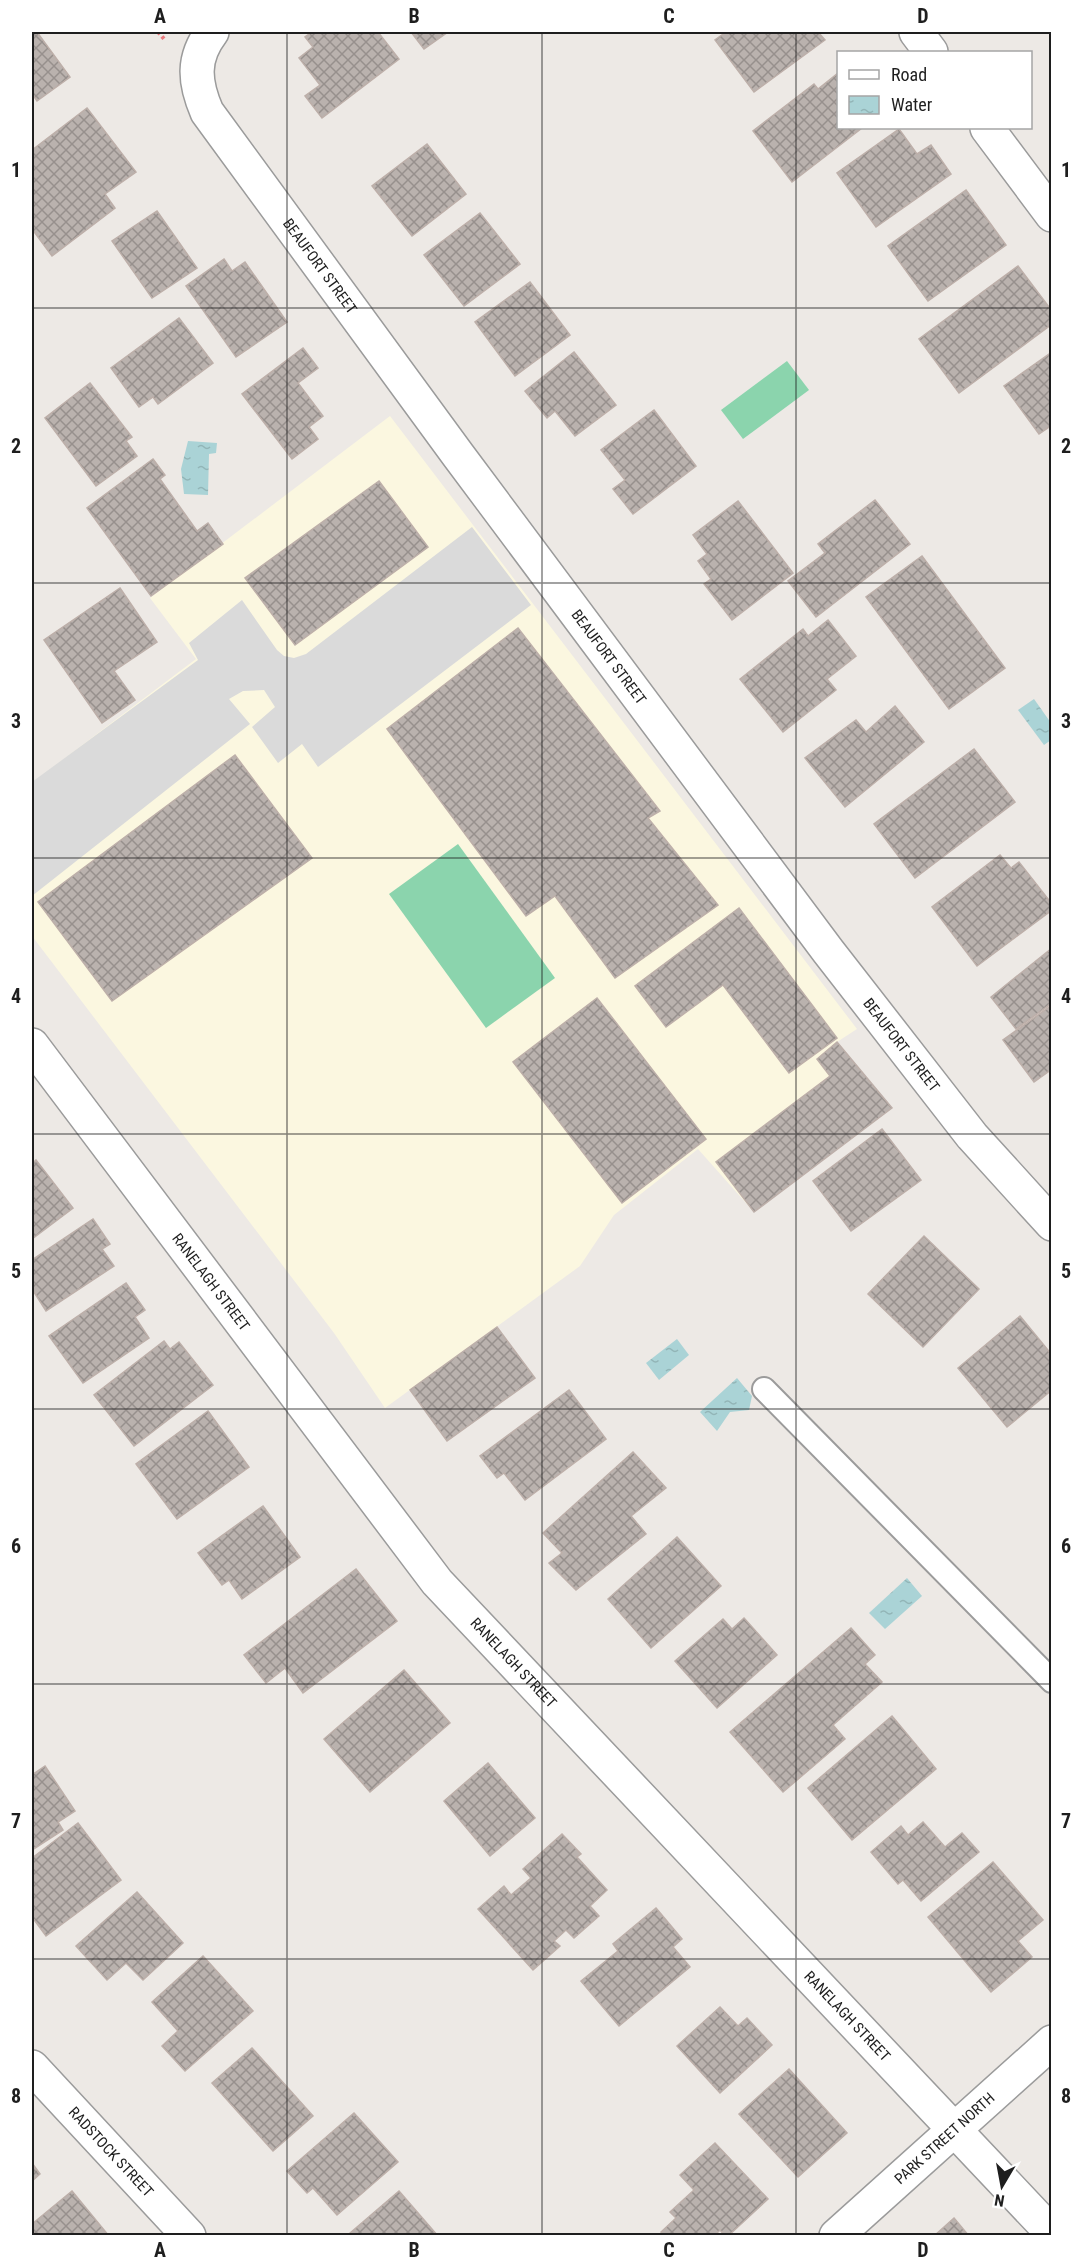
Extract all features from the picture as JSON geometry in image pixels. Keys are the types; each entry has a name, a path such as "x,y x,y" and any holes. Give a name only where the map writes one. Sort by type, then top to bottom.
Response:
{"street":[{"name":"BEAUFORT STREET","path":"212,32 201,46 196,73 198,91 207,111 458,456 828,951 972,1136 1052,1224"},
{"path":"916,32 930,51"},
{"path":"988,129 1052,215"},
{"name":"RANELAGH STREET","path":"32,1045 437,1582 1052,2233"},
{"name":"PARK STREET NORTH","path":"836,2235 1052,2042"},
{"name":"RADSTOCK STREET","path":"32,2067 189,2235"}],"lane":[{"path":"764,1389 1052,1681"}],"shaded area":[{"path":"390,416 857,1029 837,1042 892,1108 754,1212 698,1149 614,1215 580,1266 385,1408 334,1333 32,936 32,783 196,659 150,598"},
{"path":"472,527 531,605 318,767 302,744 278,763 252,727 275,707 264,690 243,691 229,699 250,724 32,896 32,782 198,660 189,643 242,600 277,650 284,656 294,658 306,654"}],"green space":[{"path":"787,361 809,390 743,439 721,410"},
{"path":"458,844 555,978 486,1028 389,894"}],"water":[{"path":"188,441 217,443 216,453 209,454 208,495 184,494 181,469"},
{"path":"1034,699 1051,723 1051,740 1044,745 1018,710"},
{"path":"677,1339 689,1355 659,1380 646,1363"},
{"path":"737,1378 752,1396 749,1410 730,1412 717,1431 700,1412"},
{"path":"907,1578 922,1596 885,1629 869,1613"}],"building":[{"path":"32,32 37,32 70,77 37,101 32,96"},
{"path":"312,32 378,32 399,59 322,118 305,96 320,85 299,58 313,47 305,37"},
{"path":"411,32 448,32 424,49"},
{"path":"726,32 818,32 825,40 754,92 715,40"},
{"path":"837,74 837,129 861,129 792,182 753,131 814,84 818,89"},
{"path":"87,108 136,172 105,194 115,208 52,256 32,229 32,150"},
{"path":"899,129 917,154 931,145 951,174 876,227 837,173"},
{"path":"427,144 466,194 412,236 372,186"},
{"path":"966,190 1006,245 928,301 888,246"},
{"path":"157,211 197,268 152,298 112,241"},
{"path":"480,213 520,264 464,306 424,255"},
{"path":"224,259 232,271 245,262 287,322 236,357 186,286"},
{"path":"1018,266 1052,311 1052,324 959,393 919,339"},
{"path":"530,282 570,335 515,376 475,322"},
{"path":"179,318 213,363 158,404 153,397 139,407 111,368"},
{"path":"303,348 318,368 298,383 323,416 309,427 318,439 292,459 242,394"},
{"path":"574,352 616,405 575,436 555,411 547,418 525,391"},
{"path":"1052,352 1052,425 1039,434 1004,386"},
{"path":"90,383 132,437 126,441 137,456 96,486 45,418"},
{"path":"654,410 696,466 633,514 613,489 625,480 601,450"},
{"path":"153,459 165,475 160,479 197,531 208,523 223,544 151,596 87,508"},
{"path":"379,481 428,547 295,645 245,578"},
{"path":"875,500 910,544 816,617 788,581 825,553 818,544"},
{"path":"738,501 793,573 732,620 704,584 711,579 698,561 707,554 693,535"},
{"path":"922,556 1005,668 949,709 866,597"},
{"path":"120,588 157,642 114,671 135,700 102,723 44,640"},
{"path":"828,620 856,656 827,679 836,690 783,732 740,679 803,629 808,636"},
{"path":"518,628 660,811 648,818 718,905 615,978 555,896 526,916 387,729"},
{"path":"895,706 924,742 845,807 805,758 856,720 866,732"},
{"path":"974,749 1015,802 915,878 874,824"},
{"path":"235,755 312,858 112,1001 38,902"},
{"path":"1000,855 1011,868 1019,862 1052,904 1052,910 977,966 932,907"},
{"path":"739,908 837,1038 789,1073 723,985 666,1027 635,986"},
{"path":"1052,948 1052,1003 1016,1029 991,997"},
{"path":"597,998 706,1139 622,1203 513,1062"},
{"path":"1052,1005 1052,1069 1034,1082 1003,1040"},
{"path":"837,1042 892,1108 754,1212 716,1162 830,1076 817,1059"},
{"path":"882,1129 921,1180 851,1231 813,1181"},
{"path":"36,1160 73,1208 32,1239 32,1164"},
{"path":"93,1219 110,1244 102,1249 114,1266 46,1311 32,1289 32,1260"},
{"path":"924,1236 979,1289 923,1347 868,1294"},
{"path":"126,1283 145,1310 135,1317 149,1338 83,1383 49,1336"},
{"path":"1020,1316 1052,1355 1052,1390 1007,1427 958,1368"},
{"path":"497,1327 535,1378 447,1441 410,1390"},
{"path":"164,1341 170,1349 179,1342 213,1385 134,1446 94,1395"},
{"path":"569,1390 606,1439 525,1500 504,1473 497,1478 480,1456"},
{"path":"208,1411 249,1467 177,1519 136,1464"},
{"path":"633,1452 666,1488 631,1516 646,1534 576,1590 549,1563 562,1553 543,1533"},
{"path":"263,1506 300,1557 242,1599 229,1580 222,1585 198,1553"},
{"path":"677,1537 721,1586 651,1648 608,1599"},
{"path":"356,1569 397,1621 303,1693 285,1668 266,1683 244,1655"},
{"path":"744,1618 777,1655 717,1708 675,1661 723,1619 732,1629"},
{"path":"851,1628 875,1655 865,1664 882,1682 833,1725 845,1739 783,1792 730,1732"},
{"path":"404,1670 450,1723 370,1792 324,1739"},
{"path":"892,1716 936,1769 852,1840 808,1788"},
{"path":"488,1763 535,1818 490,1856 444,1801"},
{"path":"45,1766 75,1811 58,1822 63,1830 32,1850 32,1775"},
{"path":"923,1822 945,1847 962,1833 979,1852 921,1901 903,1880 898,1884 871,1852 901,1826 908,1835"},
{"path":"78,1823 121,1880 46,1936 32,1917 32,1858"},
{"path":"562,1834 581,1854 577,1857 607,1890 590,1906 599,1916 574,1938 566,1930 554,1941 560,1946 533,1970 478,1909 504,1886 511,1895 531,1878 523,1869"},
{"path":"993,1862 1043,1920 1018,1941 1032,1957 991,1992 928,1917"},
{"path":"137,1892 183,1943 143,1980 126,1963 107,1980 76,1946"},
{"path":"656,1908 682,1939 673,1947 690,1967 619,2026 581,1981 618,1951 613,1944"},
{"path":"203,1956 253,2011 185,2071 162,2046 178,2031 152,2002"},
{"path":"720,2007 738,2026 747,2018 772,2045 720,2093 677,2046"},
{"path":"252,2048 313,2116 273,2151 212,2083"},
{"path":"789,2069 847,2133 798,2177 739,2114"},
{"path":"354,2113 398,2162 337,2215 313,2188 307,2193 287,2171"},
{"path":"715,2143 768,2199 728,2236 720,2230 714,2236 664,2236 661,2232 676,2218 670,2212 694,2190 680,2175"},
{"path":"32,2163 40,2174 32,2181"},
{"path":"72,2191 109,2236 32,2236 32,2224"},
{"path":"399,2191 438,2236 350,2236 349,2234"},
{"path":"954,2218 969,2236 934,2236"}]}
